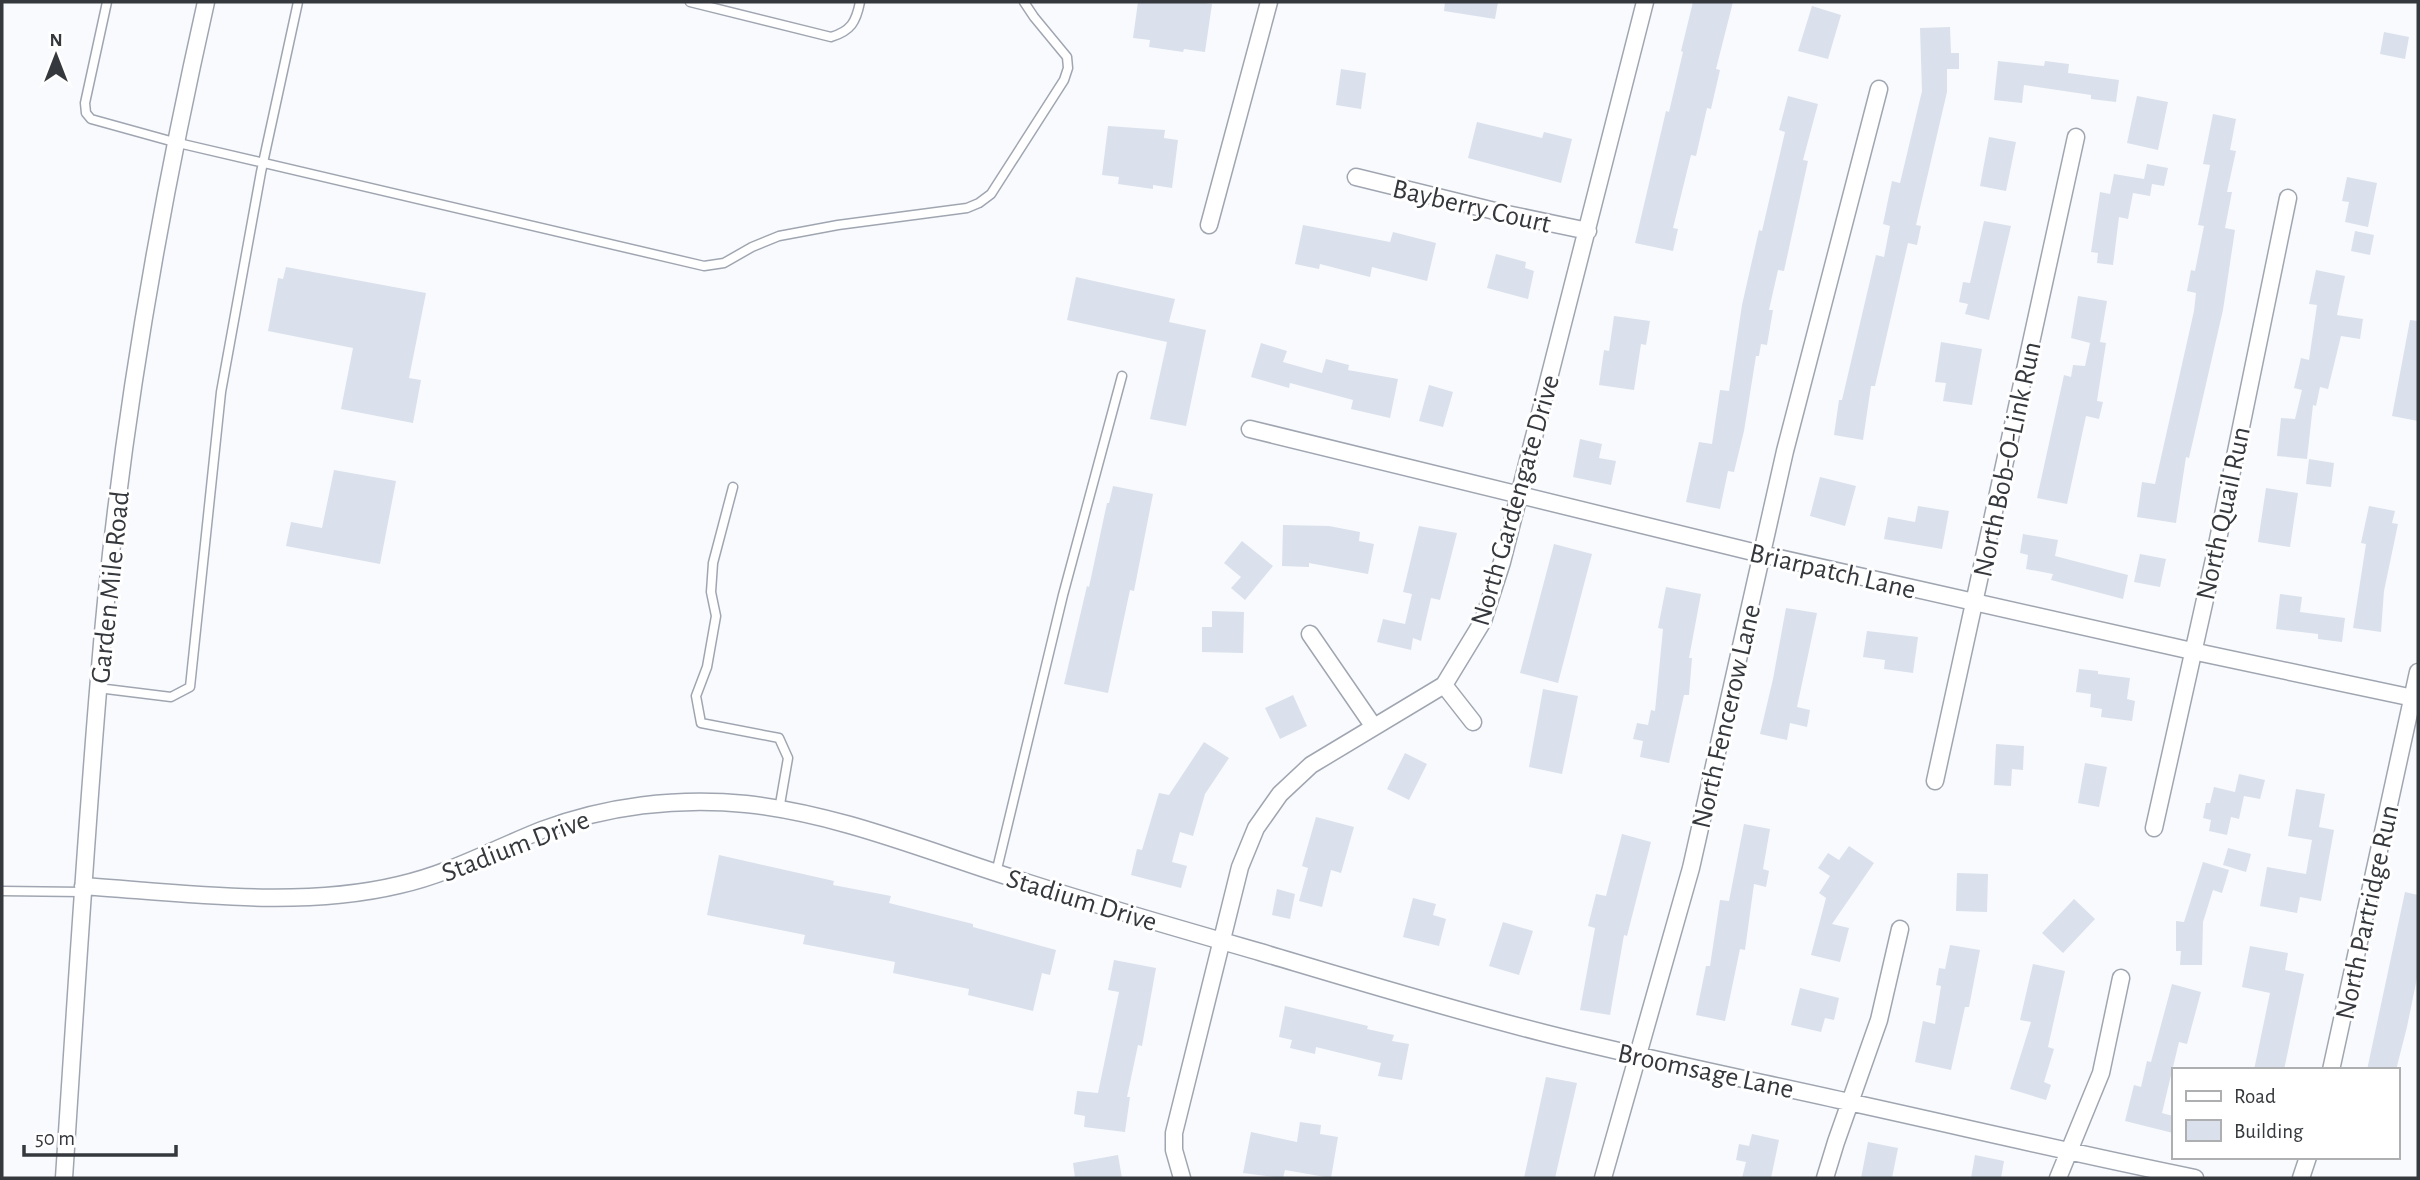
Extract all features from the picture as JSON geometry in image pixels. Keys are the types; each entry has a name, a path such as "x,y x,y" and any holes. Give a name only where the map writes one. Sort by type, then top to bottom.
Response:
{"street":[{"name":"Garden Mile Road","path":"64,1178 98,688 119,498 138,356 174,142 206,2"},
{"path":"1209,225 1269,2"},
{"name":"North Gardengate Drive","path":"1182,1178 1174,1150 1174,1133 1240,867 1256,828 1280,794 1311,765 1444,685 1483,621 1502,562 1645,2"},
{"name":"North Fencerow Lane","path":"1603,1178 1691,868 1785,451 1879,89"},
{"name":"North Bob-O-Link Run","path":"1935,781 2076,137"},
{"name":"Bayberry Court","path":"1356,177 1588,231"},
{"name":"North Quail Run","path":"2154,828 2214,559 2288,198"},
{"name":"Briarpatch Lane","path":"1250,429 1761,554 2192,651 2416,698"},
{"path":"1310,634 1374,727"},
{"name":"North Partridge Run","path":"2331,1068 2416,698 2418,672"},
{"path":"1444,685 1473,722"},
{"name":"Stadium Drive","path":"83,889 304,898 368,892 426,878 565,822 626,807 690,801 754,805 816,817 1222,940"},
{"path":"1825,1178 1849,1102 1880,1020 1900,929"},
{"name":"Broomsage Lane","path":"1222,940 1537,1031 1637,1056 2195,1178"},
{"path":"2058,1178 2101,1073 2122,978"},
{"path":"2301,1178 2307,1159"}],"lane":[{"path":"107,2 85,103 86,113 91,120 174,142 704,266 724,263 779,236 838,225 967,208 991,194 1068,68 1067,57 1024,2"},
{"path":"98,688 171,697 190,687 221,393 264,162 298,2"},
{"path":"690,2 831,37 847,33 856,19 860,2"},
{"path":"996,873 1063,595 1122,376"},
{"path":"733,487 713,564 711,592 716,616 706,667 696,696 701,723 779,738 788,758 779,810"},
{"path":"2,891 83,889"}],"building":[{"path":"1138,2 1212,4 1205,52 1149,47 1150,40 1133,38"},
{"path":"1445,2 1498,2 1495,19 1444,11"},
{"path":"1693,2 1733,2 1716,69 1720,70 1711,109 1707,108 1696,156 1691,155 1673,228 1678,229 1673,251 1635,243 1666,111 1669,112"},
{"path":"1812,6 1841,15 1828,59 1798,51"},
{"path":"1950,27 1951,53 1959,53 1959,69 1947,69 1947,92 1916,225 1921,226 1917,245 1908,243 1875,386 1871,386 1863,440 1834,435 1839,400 1842,400 1876,255 1884,257 1890,226 1883,224 1892,181 1900,183 1922,91 1920,28"},
{"path":"2384,32 2409,37 2405,59 2380,54"},
{"path":"1998,61 2044,66 2045,61 2069,64 2068,73 2119,80 2116,102 2091,99 2091,95 2024,85 2022,103 1994,100"},
{"path":"1341,69 1366,73 1361,109 1336,105"},
{"path":"1788,96 1818,104 1803,160 1808,161 1784,271 1778,270 1769,310 1773,310 1767,345 1761,344 1759,356 1756,356 1744,431 1734,472 1728,471 1720,509 1686,502 1699,442 1712,444 1720,390 1729,391 1742,305 1785,132 1779,130"},
{"path":"2137,96 2168,102 2158,150 2127,143"},
{"path":"2213,114 2236,119 2230,150 2236,151 2227,192 2232,192 2225,228 2235,230 2223,310 2189,458 2186,457 2176,523 2137,517 2142,482 2155,484 2194,311 2196,293 2187,291 2191,270 2195,271 2204,226 2198,225 2210,165 2203,164"},
{"path":"1477,122 1542,138 1544,132 1572,139 1561,183 1468,158"},
{"path":"1108,126 1165,130 1164,138 1178,140 1172,188 1153,185 1153,189 1118,184 1119,177 1102,175"},
{"path":"1989,137 2016,142 2006,191 1980,186"},
{"path":"2147,164 2168,168 2164,186 2152,184 2150,196 2133,193 2128,219 2119,217 2113,265 2097,263 2098,253 2091,252 2100,192 2110,194 2114,174 2144,179"},
{"path":"2347,177 2377,183 2368,227 2345,222 2349,202 2342,201"},
{"path":"1984,221 2011,226 1989,320 1965,314 1968,304 1959,302 1963,282 1970,283"},
{"path":"1303,225 1390,242 1393,232 1436,243 1427,281 1372,267 1370,277 1320,264 1319,269 1295,264"},
{"path":"2355,231 2374,235 2370,255 2351,251"},
{"path":"1496,254 1526,262 1525,268 1534,271 1528,299 1487,288"},
{"path":"286,267 426,293 409,378 421,380 413,423 341,409 353,348 268,331 278,278 283,279"},
{"path":"2316,270 2345,276 2337,315 2363,319 2360,339 2341,336 2328,389 2320,387 2316,406 2313,405 2307,459 2277,456 2281,418 2295,419 2302,390 2294,388 2301,358 2309,360 2317,305 2309,304"},
{"path":"1076,277 1175,299 1169,322 1206,330 1186,426 1150,419 1167,342 1067,320"},
{"path":"2078,296 2107,301 2100,342 2106,343 2097,401 2103,402 2099,419 2086,416 2067,504 2037,498 2064,375 2071,377 2073,365 2085,366 2090,343 2071,338"},
{"path":"1614,316 1650,321 1646,345 1641,344 1634,390 1599,385 1604,350 1609,351"},
{"path":"2410,320 2418,321 2418,421 2392,416"},
{"path":"1941,342 1982,349 1972,405 1943,401 1946,383 1935,382"},
{"path":"1261,343 1287,351 1283,362 1322,373 1326,359 1349,365 1348,370 1398,379 1390,418 1351,409 1353,400 1290,383 1289,388 1251,377"},
{"path":"1429,385 1453,392 1443,427 1419,421"},
{"path":"1580,439 1602,444 1599,458 1616,461 1611,485 1573,477"},
{"path":"2309,459 2334,463 2331,487 2306,484"},
{"path":"334,470 396,481 380,564 286,546 291,522 322,528"},
{"path":"1820,477 1856,486 1845,526 1810,516"},
{"path":"1113,486 1153,494 1134,591 1130,590 1108,693 1064,684"},
{"path":"2266,488 2298,493 2290,547 2258,542"},
{"path":"1918,506 1949,511 1942,549 1884,539 1888,517 1915,522"},
{"path":"2369,506 2395,511 2392,523 2398,524 2384,591 2381,632 2353,628 2366,544 2361,543"},
{"path":"1283,525 1329,526 1360,532 1359,541 1374,544 1368,574 1309,563 1309,567 1282,566"},
{"path":"1419,526 1457,533 1440,600 1431,598 1421,641 1413,638 1411,650 1377,642 1383,619 1405,624 1412,594 1403,592"},
{"path":"2023,534 2058,540 2055,556 2128,575 2123,599 2051,580 2053,574 2026,569 2028,555 2020,553"},
{"path":"1242,541 1273,566 1245,600 1231,588 1241,577 1224,563"},
{"path":"1554,544 1592,554 1558,683 1520,673"},
{"path":"2140,554 2166,559 2160,587 2134,582"},
{"path":"1666,587 1701,594 1689,658 1692,658 1689,695 1684,695 1669,763 1640,757 1643,741 1633,739 1637,723 1648,725 1651,710 1655,711 1663,629 1658,628"},
{"path":"2280,594 2302,597 2300,612 2345,618 2342,642 2318,639 2318,634 2276,629"},
{"path":"1786,608 1817,613 1797,707 1810,710 1807,727 1790,723 1787,740 1760,734"},
{"path":"1212,611 1244,612 1243,653 1202,652 1202,627 1212,627"},
{"path":"1867,631 1918,637 1913,673 1884,669 1885,660 1863,657"},
{"path":"2079,669 2130,678 2127,699 2135,701 2132,721 2101,717 2102,709 2090,707 2091,694 2076,692"},
{"path":"1543,689 1578,696 1562,774 1529,767"},
{"path":"1293,695 1307,726 1280,739 1265,708"},
{"path":"1204,742 1229,758 1205,794 1193,836 1180,832 1172,862 1187,866 1181,888 1131,875 1137,849 1142,850 1159,793 1169,795"},
{"path":"1996,744 2024,746 2023,770 2012,769 2011,786 1994,785"},
{"path":"1405,753 1427,764 1409,800 1387,789"},
{"path":"2085,763 2107,767 2099,807 2078,803"},
{"path":"2239,774 2265,780 2260,799 2244,796 2239,819 2231,817 2227,835 2209,831 2211,820 2203,818 2206,803 2210,803 2214,787 2235,792"},
{"path":"2296,789 2325,794 2319,827 2334,830 2321,901 2300,897 2297,913 2260,906 2267,867 2306,874 2312,840 2288,836"},
{"path":"1316,817 1354,827 1341,873 1331,870 1322,907 1299,901 1308,868 1302,866"},
{"path":"1744,824 1770,829 1763,869 1769,871 1766,887 1754,884 1745,950 1740,949 1725,1021 1696,1015 1706,966 1710,966 1720,900 1729,901"},
{"path":"1622,834 1651,842 1627,936 1624,935 1610,1015 1580,1010 1595,928 1588,926 1596,894 1606,896"},
{"path":"1849,846 1874,863 1832,924 1849,928 1840,962 1811,955 1826,898 1819,893 1830,876 1818,868 1828,853 1839,860"},
{"path":"2228,848 2251,854 2246,872 2223,865"},
{"path":"719,855 834,881 833,885 891,896 889,903 973,924 973,927 1056,950 1050,975 1042,973 1033,1011 968,995 969,989 893,973 895,962 803,944 805,935 707,915"},
{"path":"2203,862 2229,870 2222,893 2213,890 2203,922 2202,965 2180,965 2181,951 2176,951 2176,921 2184,922"},
{"path":"1957,873 1988,874 1987,912 1956,911"},
{"path":"1277,889 1295,894 1290,919 1272,915"},
{"path":"2405,892 2418,895 2418,973 2397,1068 2367,1068"},
{"path":"1413,898 1436,904 1433,915 1446,919 1439,946 1403,937"},
{"path":"2074,899 2095,919 2063,953 2042,933"},
{"path":"1503,922 1533,931 1519,975 1489,966"},
{"path":"1950,945 1980,950 1969,1007 1965,1007 1951,1070 1915,1062 1923,1021 1935,1024 1941,986 1936,985 1939,968 1945,969"},
{"path":"2250,946 2288,953 2285,970 2304,974 2284,1068 2254,1068 2270,993 2242,987"},
{"path":"1114,960 1156,968 1142,1046 1138,1045 1127,1097 1130,1097 1125,1132 1084,1127 1085,1116 1074,1114 1077,1091 1098,1093 1119,992 1108,990"},
{"path":"2033,964 2065,971 2048,1047 2054,1049 2044,1082 2051,1085 2046,1100 2010,1089 2031,1022 2020,1020"},
{"path":"2172,984 2201,992 2187,1044 2179,1042 2162,1113 2172,1116 2172,1133 2125,1121 2134,1085 2141,1087 2147,1061 2151,1062"},
{"path":"1800,988 1839,998 1834,1020 1825,1018 1821,1032 1791,1025"},
{"path":"1285,1006 1368,1026 1367,1029 1394,1035 1392,1041 1409,1044 1402,1080 1378,1076 1381,1063 1316,1047 1315,1054 1290,1048 1292,1040 1279,1037"},
{"path":"1546,1077 1577,1083 1555,1178 1524,1178"},
{"path":"1300,1122 1321,1125 1320,1134 1338,1137 1331,1178 1285,1170 1283,1178 1243,1173 1251,1132 1297,1142"},
{"path":"1752,1134 1779,1140 1771,1178 1742,1178 1746,1162 1736,1160 1739,1144 1749,1146"},
{"path":"1868,1142 1898,1148 1892,1178 1861,1178"},
{"path":"1118,1155 1122,1178 1075,1178 1073,1163"},
{"path":"1975,1155 2004,1161 2001,1178 1971,1178"}]}
